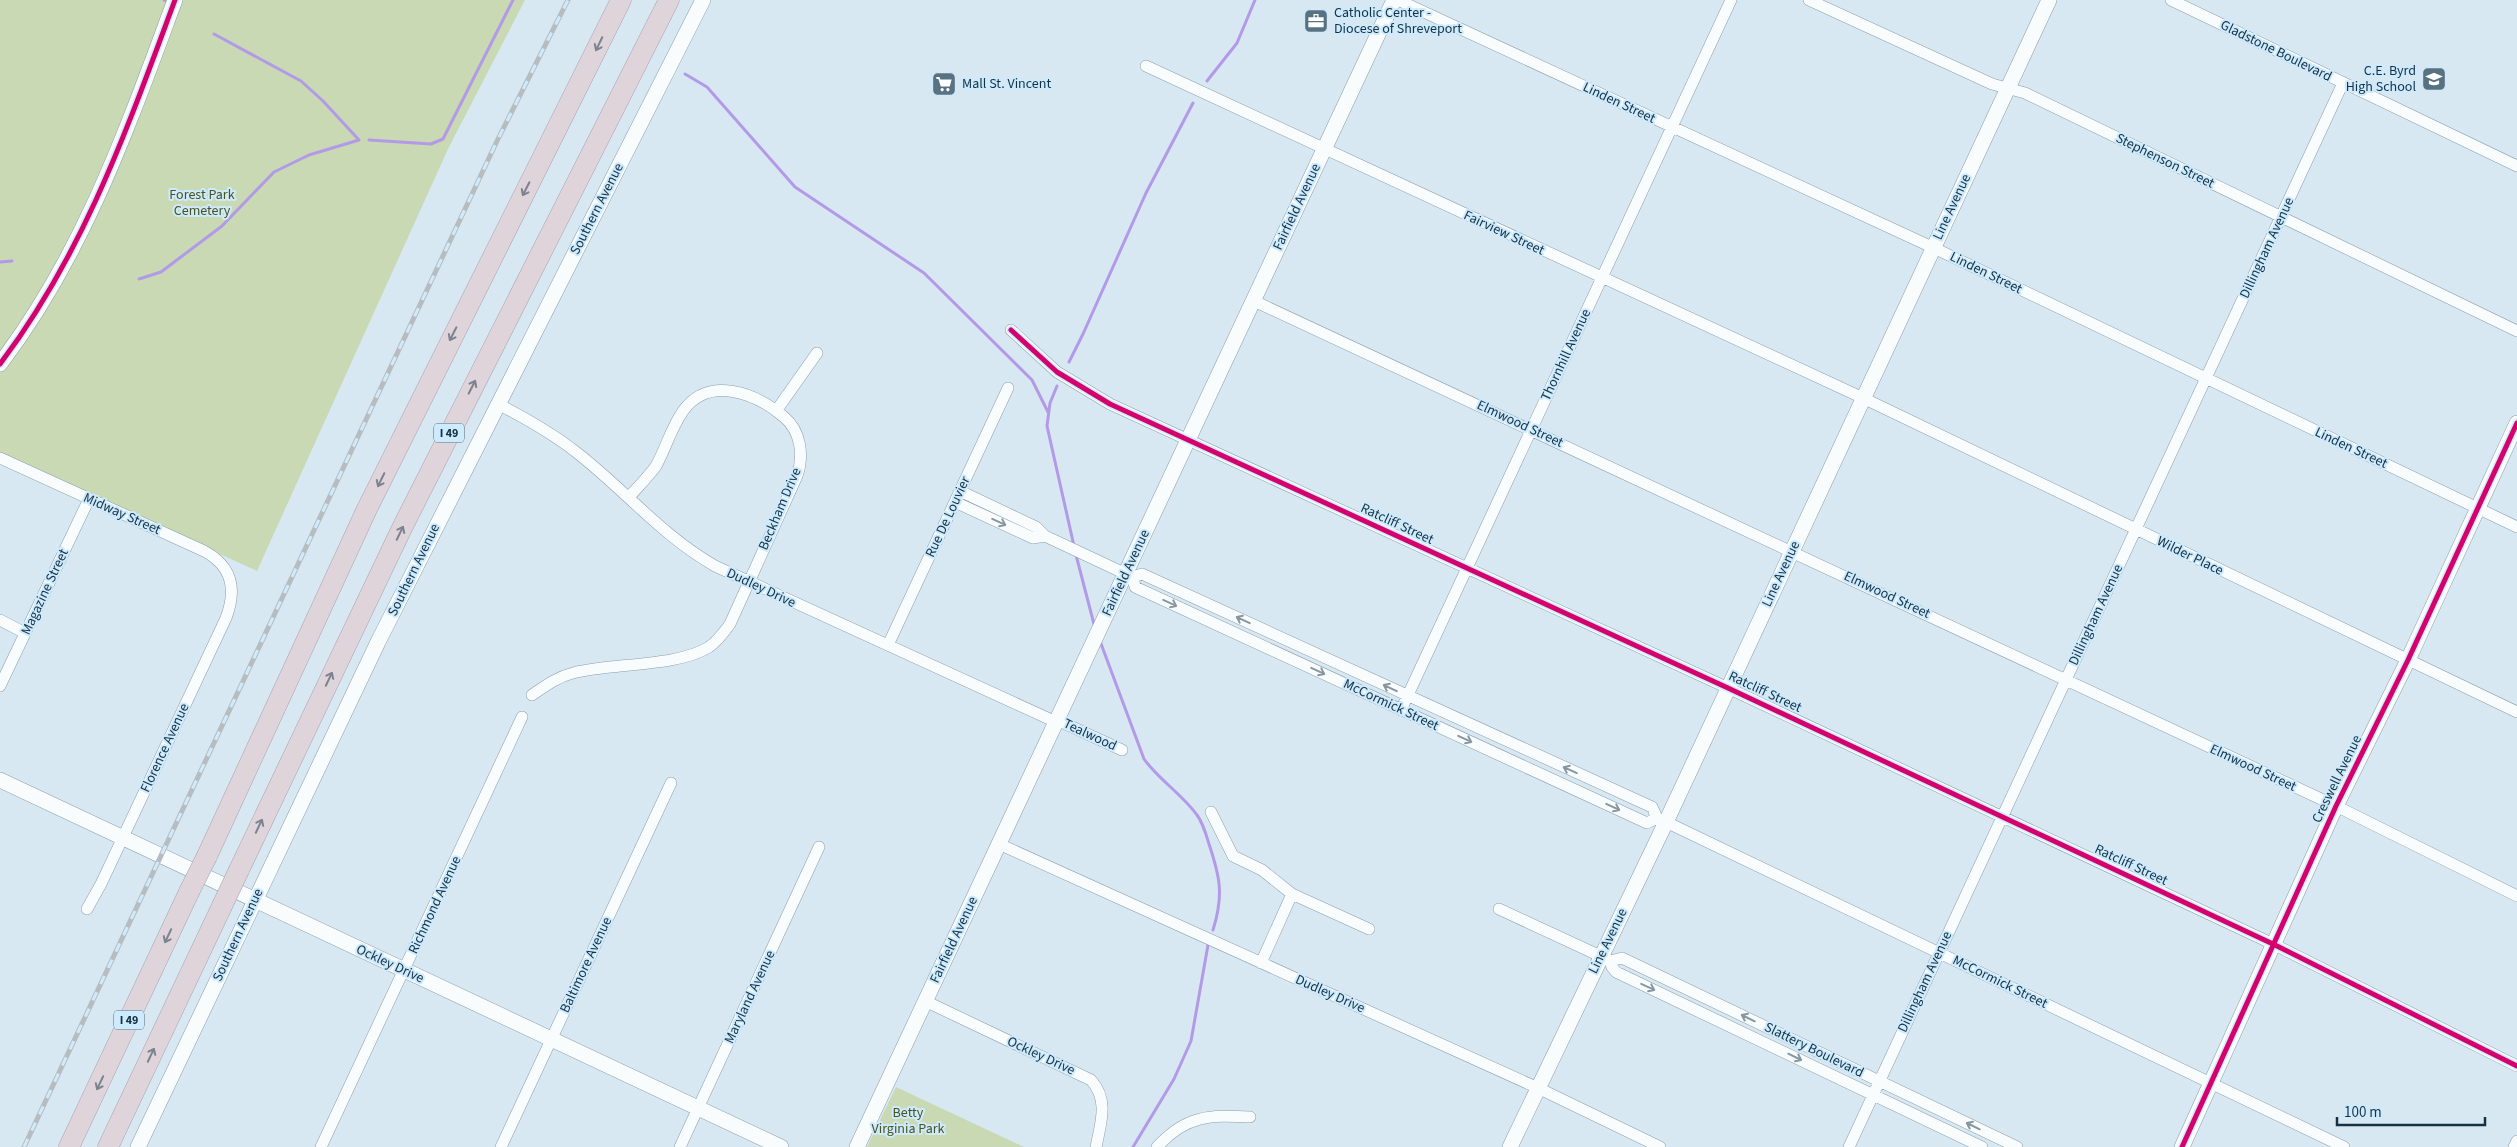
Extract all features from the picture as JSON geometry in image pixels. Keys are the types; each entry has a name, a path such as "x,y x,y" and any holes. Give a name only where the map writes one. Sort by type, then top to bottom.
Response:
{"highway":[{"name":"I 49","path":"68,1147 207,856 366,511 621,0"},
{"name":"I 49","path":"108,1147 402,528 669,0"}],"street":[{"path":"0,364 44,300 90,217 120,147 175,0"},
{"name":"Southern Avenue","path":"138,1147 370,658 703,0"},
{"name":"Linden Street","path":"1396,0 1934,248 2517,527"},
{"name":"Fairfield Avenue","path":"858,1147 1056,721 1103,622 1129,576 1188,441 1324,149 1396,0"},
{"name":"Thornhill Avenue","path":"1401,710 1731,0"},
{"name":"Stephenson Street","path":"1809,0 1992,84 2033,97 2517,331"},
{"name":"Line Avenue","path":"1510,1147 1538,1088 1606,958 1661,820 1728,688 2049,0"},
{"name":"Gladstone Boulevard","path":"2171,0 2517,166"},
{"name":"Fairview Street","path":"1146,66 1602,279 1863,398"},
{"name":"Dillingham Avenue","path":"1849,1147 2343,83"},
{"name":"Elmwood Street","path":"1254,300 2336,806 2517,896"},
{"name":"Ratcliff Street","path":"1011,330 1056,372 1090,393 1188,441 1728,688 2003,817 2273,944 2517,1066"},
{"path":"776,411 817,353"},
{"name":"Rue De Louvier","path":"888,645 1008,388"},
{"name":"Beckham Drive","path":"629,497 655,466 683,411 699,397 716,391 736,391 750,395 776,411 789,422 797,436 800,464 795,482 748,582"},
{"name":"Wilder Place","path":"1863,398 2517,712"},
{"name":"Dudley Drive","path":"498,404 560,439 629,497 682,546 715,566 1056,721"},
{"name":"Creswell Avenue","path":"2182,1147 2336,806 2408,660 2517,423"},
{"name":"Midway Street","path":"0,458 212,555 222,564 232,583"},
{"path":"958,497 1036,527 1045,536 1129,576"},
{"name":"Magazine Street","path":"0,686 89,498"},
{"name":"McCormick Street","path":"1661,820 1646,823 1135,587 1129,576 1142,574 1652,807 1661,820 2344,1147"},
{"path":"532,695 554,680 573,673 698,653 722,636 730,624 748,582"},
{"name":"Florence Avenue","path":"87,909 226,618 232,596 232,583"},
{"path":"0,620 25,633"},
{"path":"1258,644 1264,630"},
{"name":"Richmond Avenue","path":"321,1147 405,971 522,717"},
{"name":"Tealwood","path":"1056,721 1122,750"},
{"path":"1532,770 1538,756"},
{"name":"Ockley Drive","path":"0,780 781,1147"},
{"name":"Baltimore Avenue","path":"501,1147 672,782"},
{"path":"1211,812 1233,856 1262,870 1292,894 1369,928"},
{"name":"Dudley Drive","path":"999,844 1538,1088 1660,1147"},
{"name":"Maryland Avenue","path":"680,1147 819,847"},
{"path":"1261,963 1292,894"},
{"name":"Slattery Boulevard","path":"1499,909 1606,958 1622,958 2017,1147"},
{"name":"Slattery Boulevard","path":"1606,958 1616,972 1982,1147"},
{"name":"Ockley Drive","path":"925,1001 1091,1080 1100,1092 1104,1107 1096,1147"},
{"path":"1157,1147 1181,1125 1196,1119 1212,1116 1250,1117"},
{"path":"2514,1147 2517,1141"}],"green space":[{"name":"Forest Park Cemetery","path":"0,0 525,0 448,149 257,571 0,454"},
{"name":"Betty Virginia Park","path":"896,1087 1024,1147 867,1147"}],"waterway":[{"path":"369,140 431,144 443,139 513,0"},
{"path":"1207,81 1237,43 1255,0"},
{"path":"214,34 301,81 323,101 359,140"},
{"path":"685,74 707,87 795,187 924,273 1032,380 1048,412"},
{"path":"1069,362 1146,193 1193,103"},
{"path":"139,279 161,272 222,226 274,172 309,155 359,140"},
{"path":"0,262 12,261"},
{"path":"1057,386 1050,403 1047,426 1074,546"},
{"path":"1076,555 1095,628"},
{"path":"1100,641 1144,759 1156,774 1185,800 1199,818 1204,829 1216,866 1219,886 1219,906 1213,930"},
{"path":"1133,1147 1174,1079 1191,1041 1208,945"}],"railway":[{"path":"24,1147 497,141 568,0"}],"cycle path":[{"path":"0,364 30,322 80,234 121,143 175,0"},
{"path":"1011,330 1057,372 1110,404 1728,688 2273,944 2517,1066"},
{"path":"2182,1147 2336,806 2408,660 2517,423"}],"place":[{"name":"Catholic Center - Diocese of Shreveport","path":"1316,21"},
{"name":"C.E. Byrd High School","path":"2434,79"},
{"name":"Mall St. Vincent","path":"944,84"}]}
